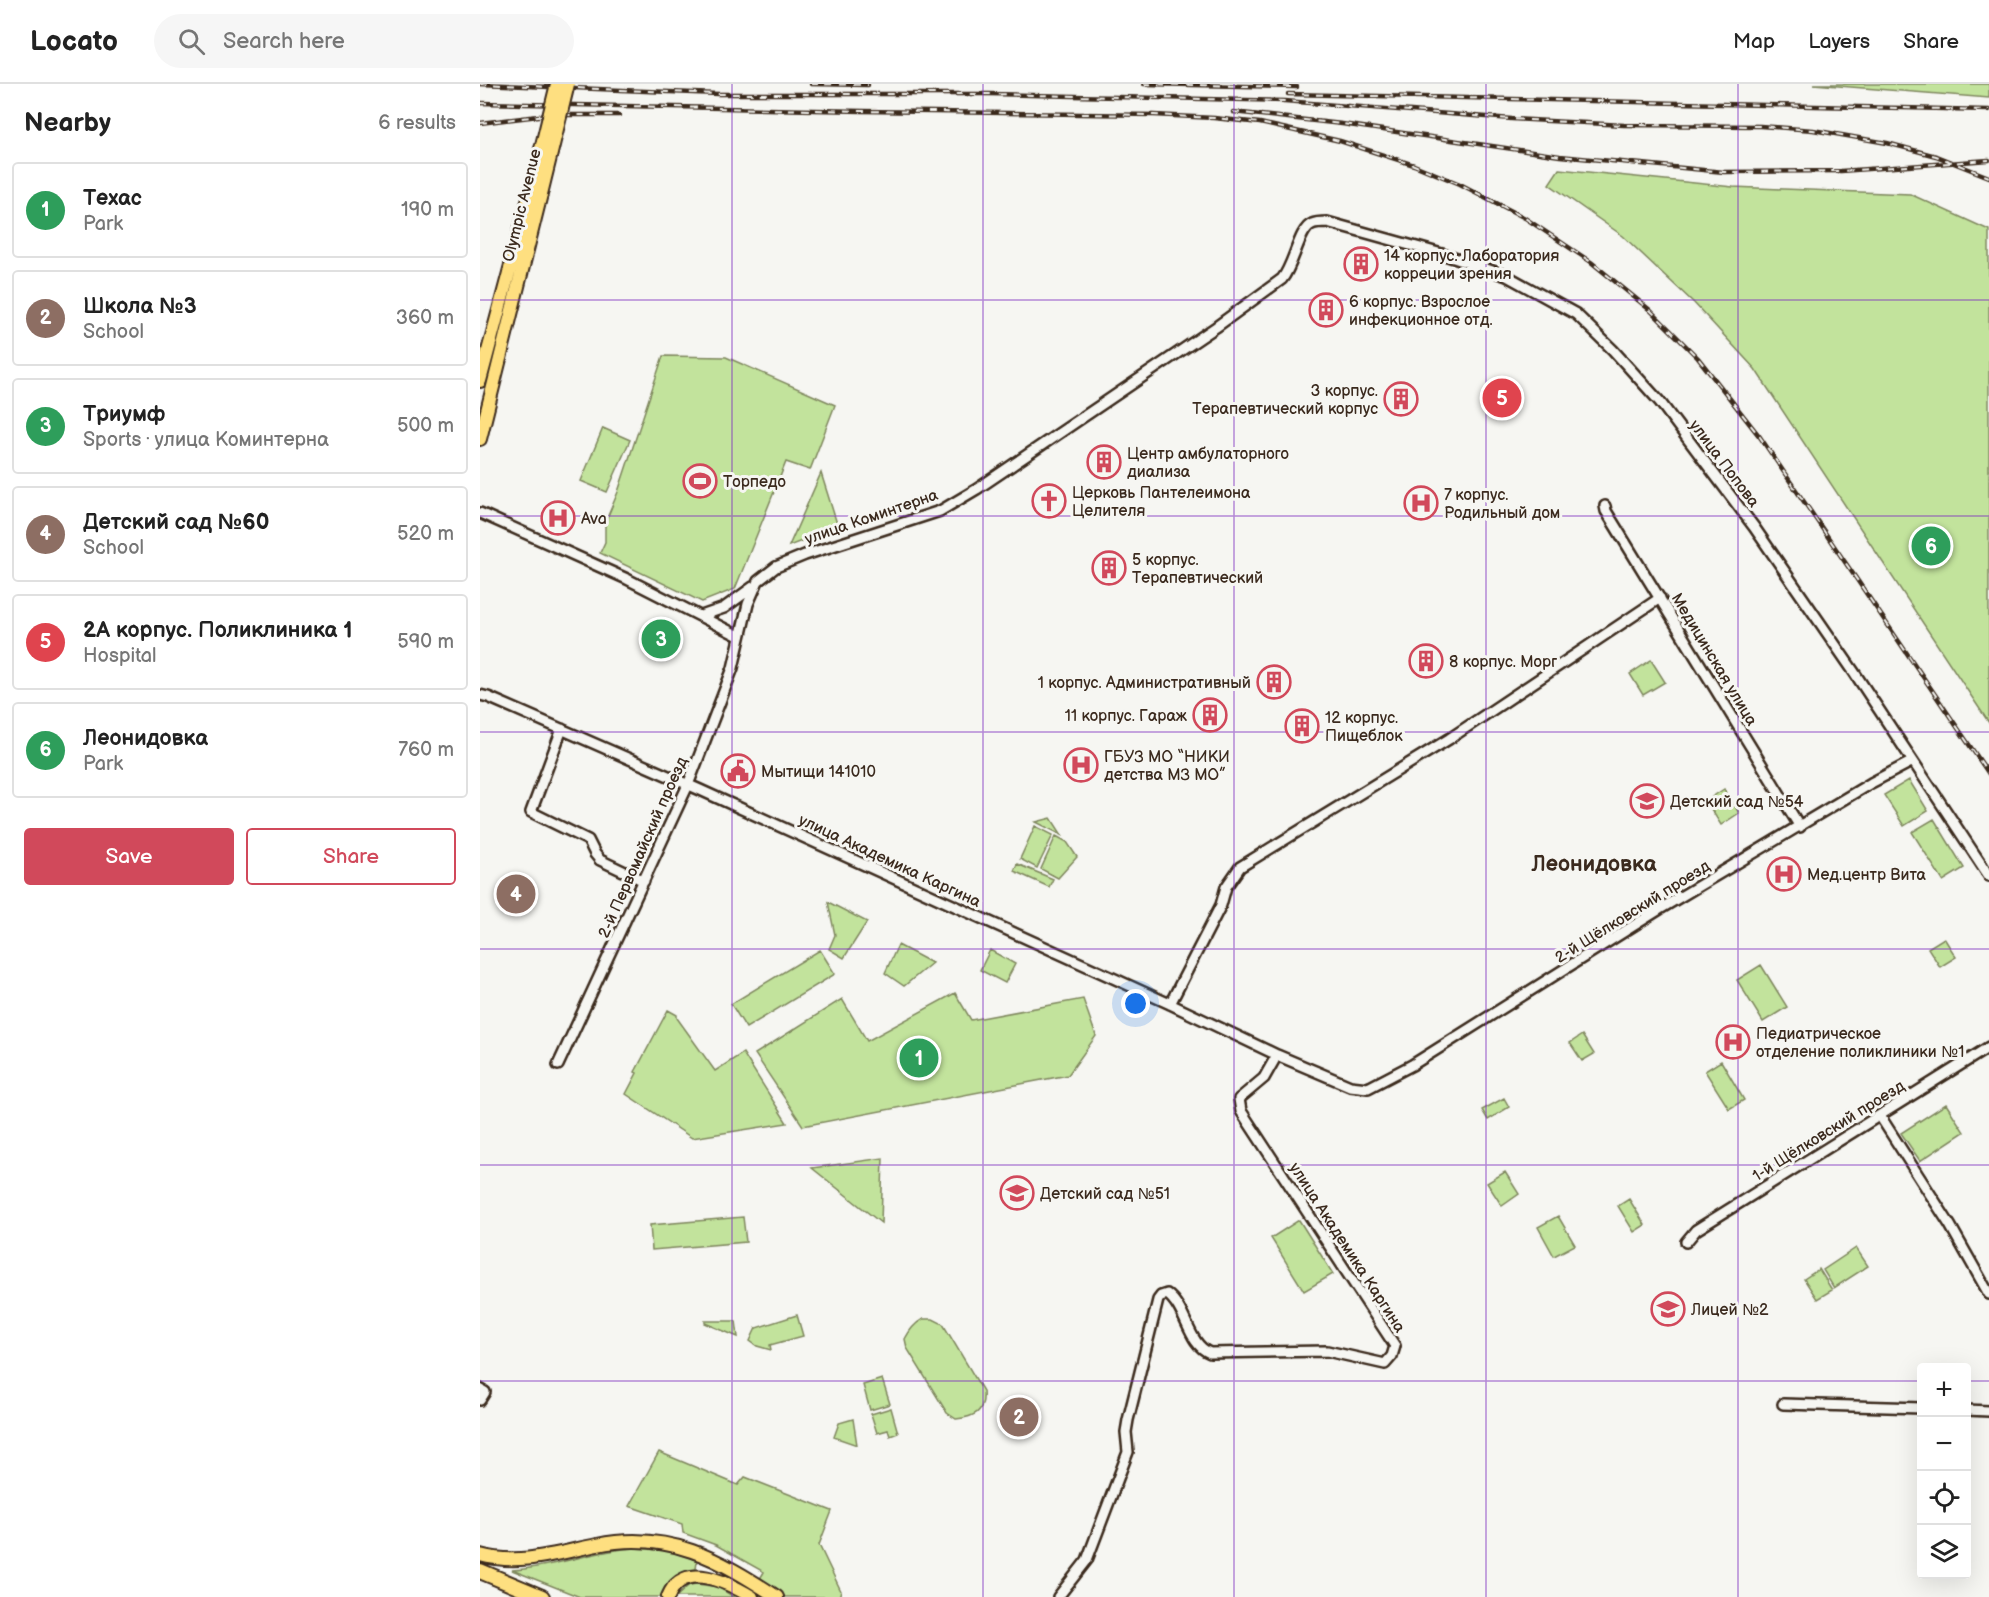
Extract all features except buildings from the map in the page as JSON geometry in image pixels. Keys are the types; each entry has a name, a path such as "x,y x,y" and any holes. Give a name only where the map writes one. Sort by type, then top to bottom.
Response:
{"highway":[{"path":"480,1571 542,1597"}],"main road":[{"name":"Olympic Avenue","path":"480,439 536,194 557,84"},
{"name":"Olympic Avenue","path":"480,381 568,84"},
{"path":"480,1556 504,1560 530,1559 609,1543 654,1541 691,1550 711,1558 777,1597"},
{"path":"668,1597 678,1584 696,1576 720,1580 751,1596"}],"street":[{"name":"улица Коминтерна","path":"701,616 724,608 738,599 776,567 805,555 940,511 977,489 1216,327 1282,279 1290,270 1304,231 1314,223"},
{"name":"улица Попова","path":"1314,223 1332,223 1442,254 1507,276 1576,314 1614,350 1660,402 1754,527 1989,876"},
{"name":"Медицинская улица","path":"1605,506 1800,827"},
{"path":"480,513 627,579 740,636 755,585"},
{"path":"1170,1004 1221,905 1226,887 1240,867 1449,739 1660,598"},
{"name":"2-й Первомайский проезд","path":"558,1065 688,785 733,668 740,636"},
{"name":"улица Академика Каргина","path":"480,690 484,696 688,785 1277,1055 1350,1086 1368,1089"},
{"path":"562,729 531,812 588,840 600,860 644,880"},
{"name":"2-й Щёлковский проезд","path":"1368,1089 1412,1065 1660,909 1871,783 1913,761"},
{"name":"1-й Щёлковский проезд","path":"1686,1242 1696,1230 1989,1047"},
{"name":"улица Академика Каргина","path":"1058,1597 1087,1560 1128,1452 1126,1432 1128,1420 1158,1300 1161,1296 1167,1294 1175,1301 1197,1343 1210,1353 1328,1351 1385,1364 1392,1356 1395,1347 1241,1111 1239,1099 1264,1078 1277,1055"},
{"path":"1880,1116 1950,1225 1989,1294"},
{"path":"480,1389 485,1392 480,1400"},
{"path":"1783,1404 1917,1408"},
{"path":"1971,1410 1989,1411"}],"green space":[{"path":"1813,84 1989,84 1989,98"},
{"path":"1559,169 1733,187 1910,194 1989,230 1989,723 1755,369 1694,303 1623,236 1549,184"},
{"name":"Торпедо","path":"663,356 726,357 835,405 810,470 786,462 735,589 702,602 600,553 605,542 605,523 618,492"},
{"path":"603,428 630,440 607,492 581,481"},
{"path":"821,473 838,527 789,546"},
{"path":"1651,660 1665,682 1643,695 1630,674"},
{"path":"1909,780 1928,811 1904,826 1884,795"},
{"path":"1724,789 1739,813 1721,825 1706,801"},
{"path":"1051,818 1062,835 1036,822"},
{"path":"1934,819 1964,868 1943,881 1912,832"},
{"path":"1035,826 1053,835 1037,868 1020,859"},
{"path":"1056,836 1067,842 1077,857 1058,878 1041,869"},
{"path":"1017,864 1053,879 1049,887 1014,871"},
{"path":"828,902 867,922 844,958 829,949 835,935"},
{"path":"1944,938 1956,957 1940,967 1928,948"},
{"path":"898,945 932,963 904,986 885,973"},
{"path":"820,950 835,974 746,1028 731,1004"},
{"path":"990,950 1015,964 1005,983 980,970"},
{"path":"1761,965 1787,1007 1763,1022 1737,980"},
{"path":"955,993 971,1020 1083,999 1096,1036 1068,1075 803,1126 755,1054 842,999 867,1041"},
{"path":"668,1010 677,1015 715,1071 743,1053 787,1123 692,1138 626,1094"},
{"path":"1582,1035 1594,1054 1582,1061 1570,1043"},
{"path":"1721,1061 1744,1100 1729,1109 1705,1071"},
{"path":"1504,1098 1509,1107 1488,1120 1482,1110"},
{"path":"1946,1104 1964,1132 1920,1161 1901,1133"},
{"path":"883,1158 881,1223 812,1168"},
{"path":"1505,1172 1519,1194 1502,1206 1487,1183"},
{"path":"1629,1199 1645,1225 1634,1232 1618,1206"},
{"path":"1558,1216 1575,1245 1554,1256 1538,1227"},
{"path":"743,1217 746,1242 652,1250 650,1225"},
{"path":"1299,1220 1333,1274 1304,1291 1271,1238"},
{"path":"1856,1248 1868,1266 1834,1288 1823,1270"},
{"path":"1819,1269 1832,1290 1817,1299 1804,1279"},
{"path":"797,1315 803,1336 770,1345 771,1350 757,1346 750,1341 756,1328"},
{"path":"923,1319 933,1319 943,1324 983,1391 980,1409 969,1417 956,1419 947,1413 907,1348 905,1339 912,1327"},
{"path":"705,1321 736,1321 738,1337 705,1323"},
{"path":"882,1379 890,1404 870,1410 863,1385"},
{"path":"891,1408 898,1433 890,1436 888,1430 877,1433 871,1414"},
{"path":"853,1419 857,1445 834,1437 839,1423"},
{"path":"659,1452 738,1485 745,1477 832,1511 819,1545 841,1591 839,1597 749,1597 764,1572 716,1545 683,1533 682,1524 629,1506"},
{"path":"619,1549 669,1551 697,1560 696,1569 674,1578 660,1597 580,1597 512,1570 528,1569"},
{"path":"689,1585 718,1587 734,1597 676,1597"}],"railway":[{"path":"480,84 718,94 989,94 1285,101 1512,119 1624,125 1760,126 1813,130 1887,143 1936,156 1989,177"},
{"path":"811,84 868,85"},
{"path":"1144,84 1297,87"},
{"path":"1288,94 1989,110"},
{"path":"480,103 1214,118 1260,123 1340,141 1414,165 1460,184 1525,218 1591,262 1650,310 1698,358 1760,437 1989,774"},
{"path":"1233,112 1342,124 1560,156 1724,172 1841,171 1989,160"},
{"path":"480,123 547,115 619,115"}],"place":[{"name":"14 корпус. Лаборатория корреции зрения","path":"1361,264"},
{"name":"6 корпус. Взрослое инфекционное отд.","path":"1326,310"},
{"name":"2А корпус. Поликлиника 1","path":"1502,398"},
{"name":"3 корпус. Терапевтический корпус","path":"1401,399"},
{"name":"Центр амбулаторного диализа","path":"1104,462"},
{"name":"Торпедо","path":"700,481"},
{"name":"Церковь Пантелеимона Целителя","path":"1049,501"},
{"name":"7 корпус. Родильный дом","path":"1421,503"},
{"name":"Ava","path":"558,518"},
{"name":"Леонидовка","path":"1931,546"},
{"name":"5 корпус. Терапевтический","path":"1109,568"},
{"name":"Триумф","path":"661,639"},
{"name":"8 корпус. Морг","path":"1426,661"},
{"name":"1 корпус. Административный","path":"1274,682"},
{"name":"11 корпус. Гараж","path":"1210,715"},
{"name":"12 корпус. Пищеблок","path":"1302,726"},
{"name":"ГБУЗ МО “НИКИ детства МЗ МО”","path":"1081,765"},
{"name":"Мытищи 141010","path":"738,771"},
{"name":"Детский сад №54","path":"1647,801"},
{"name":"Мед.центр Вита","path":"1784,874"},
{"name":"Детский сад №60","path":"516,894"},
{"name":"Педиатрическое отделение поликлиники №1","path":"1733,1042"},
{"name":"Техас","path":"919,1058"},
{"name":"Детский сад №51","path":"1017,1193"},
{"name":"Лицей №2","path":"1668,1309"},
{"name":"Школа №3","path":"1019,1417"}],"district":[{"name":"Леонидовка","path":"1594,863"}]}
